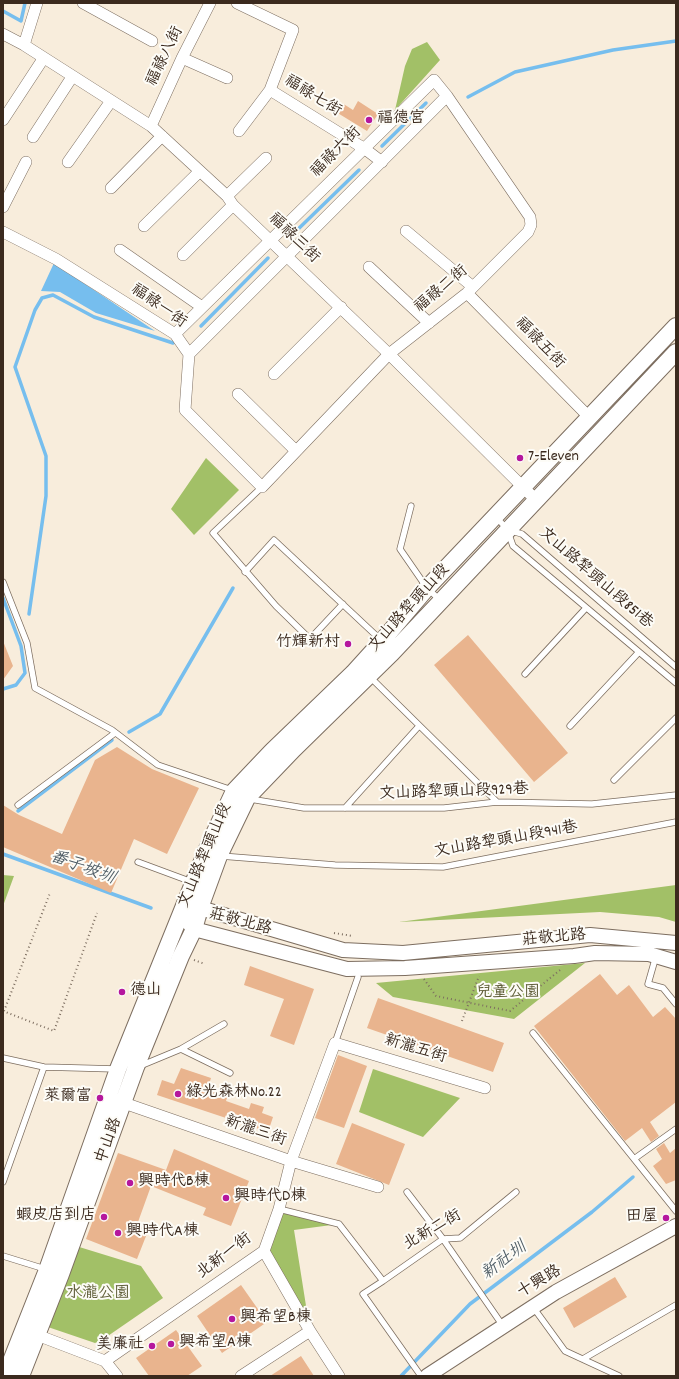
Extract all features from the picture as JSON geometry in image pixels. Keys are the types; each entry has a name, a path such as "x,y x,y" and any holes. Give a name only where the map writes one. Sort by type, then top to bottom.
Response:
{"main road":[{"name":"文山路犂頭山段","path":"387,647 427,588 676,326"},
{"name":"文山路犂頭山段","path":"200,908 200,886 241,795 272,751 364,672 387,647 441,601 676,352"},
{"name":"文山路犂頭山段","path":"181,915 219,856 241,795"},
{"name":"中山路","path":"5,1376 54,1272 124,1103 127,1068 194,929 200,908"},
{"name":"中山路","path":"21,1376 38,1335 54,1272 181,915"}],"street":[{"path":"24,45 37,3"},
{"path":"84,3 152,41"},
{"name":"福祿七街","path":"237,3 293,30 270,90 365,148 382,162"},
{"name":"福祿八街","path":"151,126 207,4"},
{"name":"福祿三街","path":"3,34 24,45 43,59 151,126 200,171 341,307 536,500"},
{"path":"182,58 226,78"},
{"path":"3,120 43,59"},
{"path":"33,137 72,77"},
{"name":"福祿六街","path":"174,334 434,80 447,96"},
{"path":"239,131 270,90"},
{"path":"190,354 447,96"},
{"name":"福祿二街","path":"262,487 389,354 470,290 528,232 531,225 530,217 447,96"},
{"path":"68,162 111,101"},
{"path":"111,188 162,136"},
{"path":"183,255 266,158"},
{"path":"3,207 26,162"},
{"path":"144,226 200,171"},
{"name":"福祿五街","path":"406,230 470,290 589,417"},
{"name":"福祿一街","path":"3,232 56,259 174,334 190,354 185,410 262,487"},
{"path":"120,250 202,308"},
{"path":"369,267 429,323"},
{"path":"274,374 341,307"},
{"path":"238,394 296,451"},
{"name":"莊敬北路","path":"676,943 590,935 403,953 343,950 200,908 181,915 194,929 347,969 412,968 574,956 595,953 649,954 676,962"},
{"name":"新瀧五街","path":"335,1043 485,1088"},
{"name":"北新一街","path":"106,1361 264,1251 279,1209 291,1161 335,1043"},
{"name":"新瀧三街","path":"124,1103 291,1161 378,1187"},
{"name":"十興路","path":"422,1373 533,1307 676,1226"},
{"path":"264,1251 310,1331 339,1376"},
{"path":"241,1376 310,1331"},
{"path":"38,1335 106,1361 117,1376"}],"lane":[{"path":"262,487 213,533 245,572 310,639 343,604"},
{"path":"411,506 400,549 427,588 441,601"},
{"name":"文山路犂頭山段851巷","path":"495,516 508,530 522,534 676,667"},
{"path":"508,530 513,546 676,683"},
{"path":"245,572 274,540 387,647"},
{"name":"文山路犂頭山段929巷","path":"3,582 27,643 35,688 115,733 158,765 241,795 304,808 444,808 497,802 592,804 676,795"},
{"path":"525,674 586,608"},
{"path":"570,726 639,652"},
{"path":"364,672 497,802"},
{"path":"614,780 676,718"},
{"path":"345,808 420,726"},
{"path":"18,805 115,733"},
{"name":"文山路犂頭山段941巷","path":"219,856 335,865 443,867 676,822"},
{"path":"138,862 200,886"},
{"path":"656,956 648,984 663,988 676,1004"},
{"path":"335,1043 358,977"},
{"path":"3,1058 44,1067 127,1068 181,1049 224,1024"},
{"path":"533,1033 676,1211"},
{"path":"181,1049 230,1073"},
{"path":"3,1182 44,1067"},
{"path":"634,1159 676,1129"},
{"path":"407,1192 443,1240 503,1326"},
{"name":"北新二街","path":"422,1373 410,1359 363,1294 443,1240 460,1238 516,1192"},
{"path":"279,1209 339,1224 383,1281"},
{"path":"3,1256 54,1272"},
{"path":"583,1359 676,1304"},
{"path":"533,1307 565,1350 619,1376"}],"path":[{"path":"50,893 3,1011 54,1031 96,914"},
{"path":"331,932 353,936"},
{"path":"424,978 436,996 510,1011 566,966"},
{"path":"462,1021 480,975"}],"green space":[{"path":"427,42 440,60 395,110 405,66 412,49"},
{"path":"206,458 239,490 194,535 171,509"},
{"path":"3,875 14,876 3,906"},
{"path":"676,885 676,922 659,917 600,912 399,922"},
{"name":"兒童公園","path":"585,963 514,1019 393,997 376,983"},
{"path":"373,1069 460,1098 423,1137 359,1112"},
{"path":"279,1209 339,1224 294,1230 310,1331 264,1251"},
{"name":"水瀧公園","path":"76,1246 141,1266 163,1298 102,1340 95,1343 42,1325"}],"water":[{"path":"54,263 155,331 96,313 60,292 41,291"}],"building":[{"path":"358,101 378,114 367,131 336,112 342,103 353,110"},
{"path":"468,635 568,753 534,782 434,665"},
{"path":"3,641 13,666 3,680"},
{"path":"117,747 152,769 199,788 167,854 134,839 111,893 3,847 3,805 19,815 62,834 95,760"},
{"path":"250,966 314,989 294,1045 270,1036 284,999 244,985"},
{"path":"600,974 617,995 629,985 653,1017 665,1007 676,1019 676,1102 650,1122 659,1136 651,1142 642,1128 625,1141 534,1026"},
{"path":"378,998 504,1043 493,1072 367,1028"},
{"path":"338,1055 367,1066 344,1128 315,1118"},
{"path":"181,1068 211,1078 208,1088 228,1095 226,1101 249,1109 251,1103 264,1107 262,1113 273,1117 268,1132 157,1095 162,1080 174,1084"},
{"path":"352,1123 405,1144 389,1185 336,1164"},
{"path":"664,1143 670,1153 676,1148 676,1180 666,1184 653,1166 662,1159 656,1149"},
{"path":"174,1149 249,1181 231,1226 203,1215 206,1208 151,1186 138,1222 150,1226 137,1259 86,1239 118,1153 166,1170"},
{"path":"615,1277 627,1297 574,1328 563,1308"},
{"name":"興希望B棟","path":"241,1285 267,1322 222,1353 197,1316"},
{"name":"興希望A棟","path":"176,1330 202,1366 187,1376 149,1376 136,1358"},
{"path":"301,1356 314,1376 270,1376"}],"waterway":[{"path":"3,11 21,21 25,3"},
{"path":"468,97 515,72 613,50 676,41"},
{"path":"382,146 426,103"},
{"path":"291,236 359,170"},
{"path":"201,326 268,258"},
{"path":"29,614 46,496 46,456 15,367 35,310 42,298 53,295 94,317 173,343"},
{"path":"129,732 160,714 233,588"},
{"path":"3,598 21,646 25,673 16,685 3,689"},
{"path":"18,811 112,740"},
{"name":"番子坡圳","path":"3,854 151,908"},
{"name":"新社圳","path":"401,1376 470,1304 592,1212 633,1177"}],"place":[{"name":"福德宮","path":"369,120"},
{"name":"7-Eleven","path":"520,458"},
{"name":"竹輝新村","path":"348,644"},
{"name":"德山","path":"122,992"},
{"name":"綠光森林No.22","path":"178,1094"},
{"name":"萊爾富","path":"100,1098"},
{"name":"興時代B棟","path":"130,1183"},
{"name":"興時代D棟","path":"226,1198"},
{"name":"蝦皮店到店","path":"104,1217"},
{"name":"田屋","path":"666,1218"},
{"name":"興時代A棟","path":"118,1233"},
{"name":"興希望B棟","path":"232,1319"},
{"name":"興希望A棟","path":"171,1344"},
{"name":"美廉社","path":"152,1346"}]}
